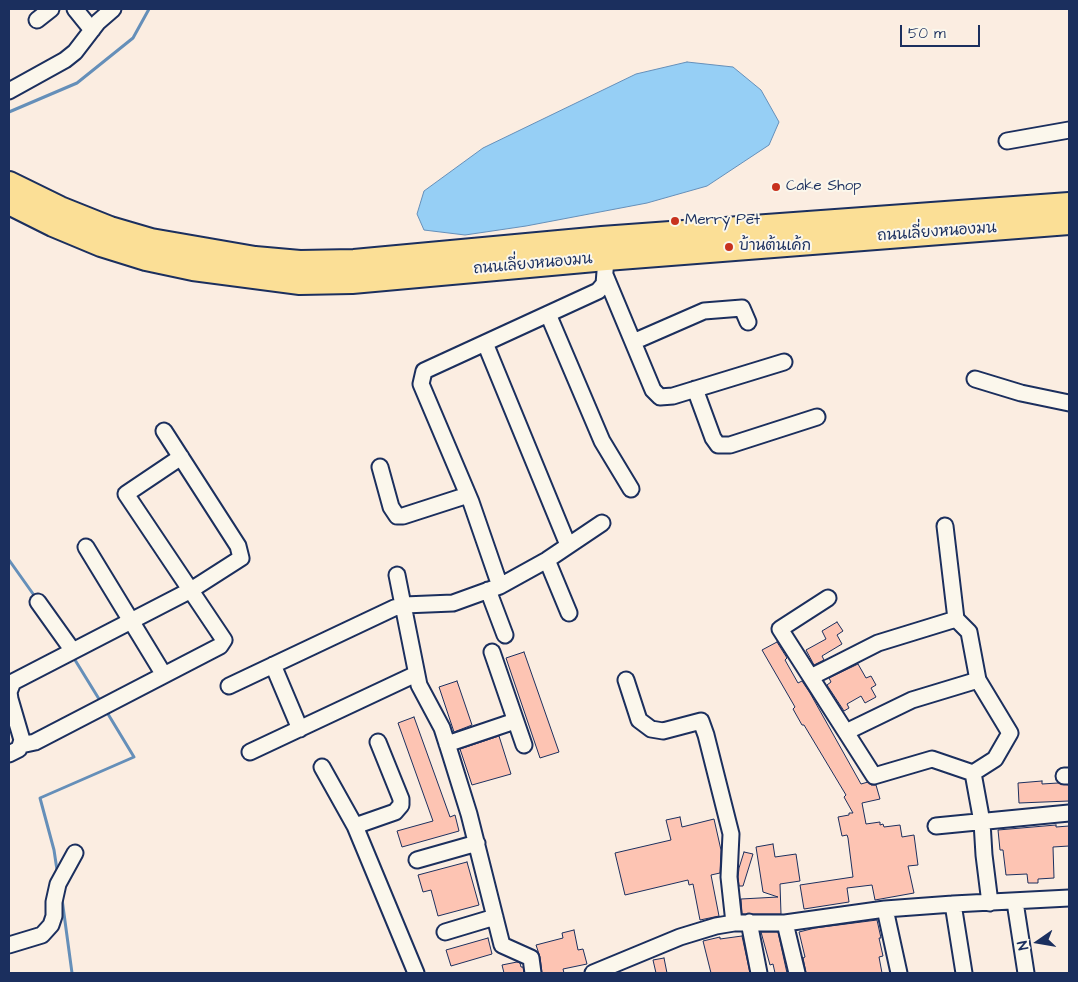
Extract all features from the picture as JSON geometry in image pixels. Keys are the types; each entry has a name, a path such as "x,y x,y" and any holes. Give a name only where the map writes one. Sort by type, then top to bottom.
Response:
{"highway":[{"name":"ถนนเลี่ยงหนองมน","path":"9,183 60,208 110,228 152,240 255,258 300,262 354,261 602,238 1069,204"},
{"name":"ถนนเลี่ยงหนองมน","path":"9,203 52,225 100,245 146,259 193,269 300,283 352,282 606,267 1069,223"}],"street":[{"path":"37,20 51,9"},
{"path":"75,9 92,30"},
{"path":"9,91 65,60 75,52 98,22 113,9"},
{"path":"1007,141 1069,130"},
{"path":"504,636 494,588 468,495 421,384 424,371 598,292 604,284 606,267"},
{"path":"606,267 633,342 656,395 665,398 784,362"},
{"path":"633,342 704,311 742,308 748,322"},
{"path":"548,314 602,441 631,489"},
{"path":"485,343 568,545"},
{"path":"975,379 1020,394 1069,403"},
{"path":"695,389 713,438 718,445 730,445 817,417"},
{"path":"15,750 21,733 10,699 10,687 13,682 191,590 239,561 241,554 238,546 164,431"},
{"path":"15,750 35,742 220,646 224,640 126,494 181,457"},
{"path":"380,466 391,507 397,516 403,516 468,495"},
{"path":"229,686 394,608 404,605 453,603 494,588 547,560 602,524"},
{"path":"945,526 956,619 968,632 978,680 1010,734 995,759 973,773"},
{"path":"86,547 164,674"},
{"path":"547,560 569,613"},
{"path":"397,575 419,685 442,728 477,843 502,945 531,958 533,973"},
{"path":"828,598 780,628 874,776 932,759 973,773"},
{"path":"38,602 73,651"},
{"path":"812,678 878,644 956,619"},
{"path":"492,652 524,744"},
{"path":"273,665 300,729"},
{"path":"250,752 416,674"},
{"path":"626,680 639,720 651,728 663,731 701,721 730,834 729,878 734,923"},
{"path":"846,732 912,700 978,680"},
{"path":"447,744 515,721"},
{"path":"355,826 395,812 401,805 401,799 378,742"},
{"path":"322,767 355,826 416,973"},
{"path":"973,773 982,822 990,903"},
{"path":"936,826 1069,813"},
{"path":"417,860 477,843"},
{"path":"9,945 42,935 51,925 58,884 75,853"},
{"path":"603,971 680,937 716,926 734,923 785,923 885,909 1069,898"},
{"path":"1015,902 1026,973"},
{"path":"953,904 964,973"},
{"path":"885,909 899,973"},
{"path":"445,932 495,917"},
{"path":"750,922 759,973"},
{"path":"785,923 797,973"}],"water":[{"path":"687,62 733,67 761,90 779,122 769,145 707,186 647,203 526,226 465,235 424,230 417,214 424,191 483,148 636,74"}],"building":[{"path":"837,622 843,631 837,635 842,644 822,656 824,660 814,665 806,650 826,639 822,631"},
{"path":"777,642 787,658 785,660 798,683 802,681 810,693 861,784 868,782 871,785 876,785 880,799 862,803 866,824 880,822 880,825 883,824 884,827 900,825 902,837 914,835 918,865 908,866 914,893 875,900 872,885 847,888 849,902 804,909 800,885 853,877 848,838 847,835 842,836 838,817 853,813 844,797 846,795 804,725 802,725 793,709 795,707 762,650"},
{"path":"524,652 559,752 540,758 506,658"},
{"path":"858,664 866,678 871,676 876,685 871,688 876,697 865,703 861,696 847,704 849,708 844,711 827,685 831,682 829,678"},
{"path":"457,681 472,725 454,732 439,687"},
{"path":"414,717 450,817 455,815 459,831 402,847 397,831 433,821 398,723"},
{"path":"499,736 511,774 472,785 460,749"},
{"path":"1042,781 1042,784 1058,783 1069,785 1069,801 1019,803 1018,783"},
{"path":"680,817 682,827 714,819 721,850 720,873 711,875 719,916 700,920 693,884 689,885 688,880 625,895 615,853 671,840 666,820"},
{"path":"1056,825 1056,827 1069,826 1069,846 1053,847 1054,878 1038,879 1038,883 1028,883 1027,874 1006,875 1003,850 1000,850 998,830"},
{"path":"773,844 775,857 796,854 800,881 780,884 781,914 742,914 741,899 778,897 763,892 756,847"},
{"path":"744,852 753,854 743,886 739,886 739,868"},
{"path":"467,862 479,905 438,916 431,890 423,892 418,875"},
{"path":"877,920 883,956 879,957 882,973 806,973 803,958 805,957 799,932 815,928"},
{"path":"574,930 578,950 583,949 587,964 563,969 564,973 542,973 536,945 563,938 562,933"},
{"path":"761,932 778,932 787,973 775,973 773,964 770,965"},
{"path":"742,936 750,973 711,973 703,941 720,937 720,939"},
{"path":"488,938 492,954 451,966 446,950"},
{"path":"664,958 667,973 656,973 653,960"},
{"path":"517,962 523,967 524,973 504,973 502,965"}],"waterway":[{"path":"9,112 77,83 133,38 149,9"},
{"path":"9,560 36,598"},
{"path":"75,660 99,699"},
{"path":"57,870 54,850 40,798 134,757 108,714"},
{"path":"62,899 72,973"}],"place":[{"name":"Cake Shop","path":"776,187"},
{"name":"Merry Pet","path":"675,221"},
{"name":"บ้านต้นเค้ก","path":"729,247"}]}
